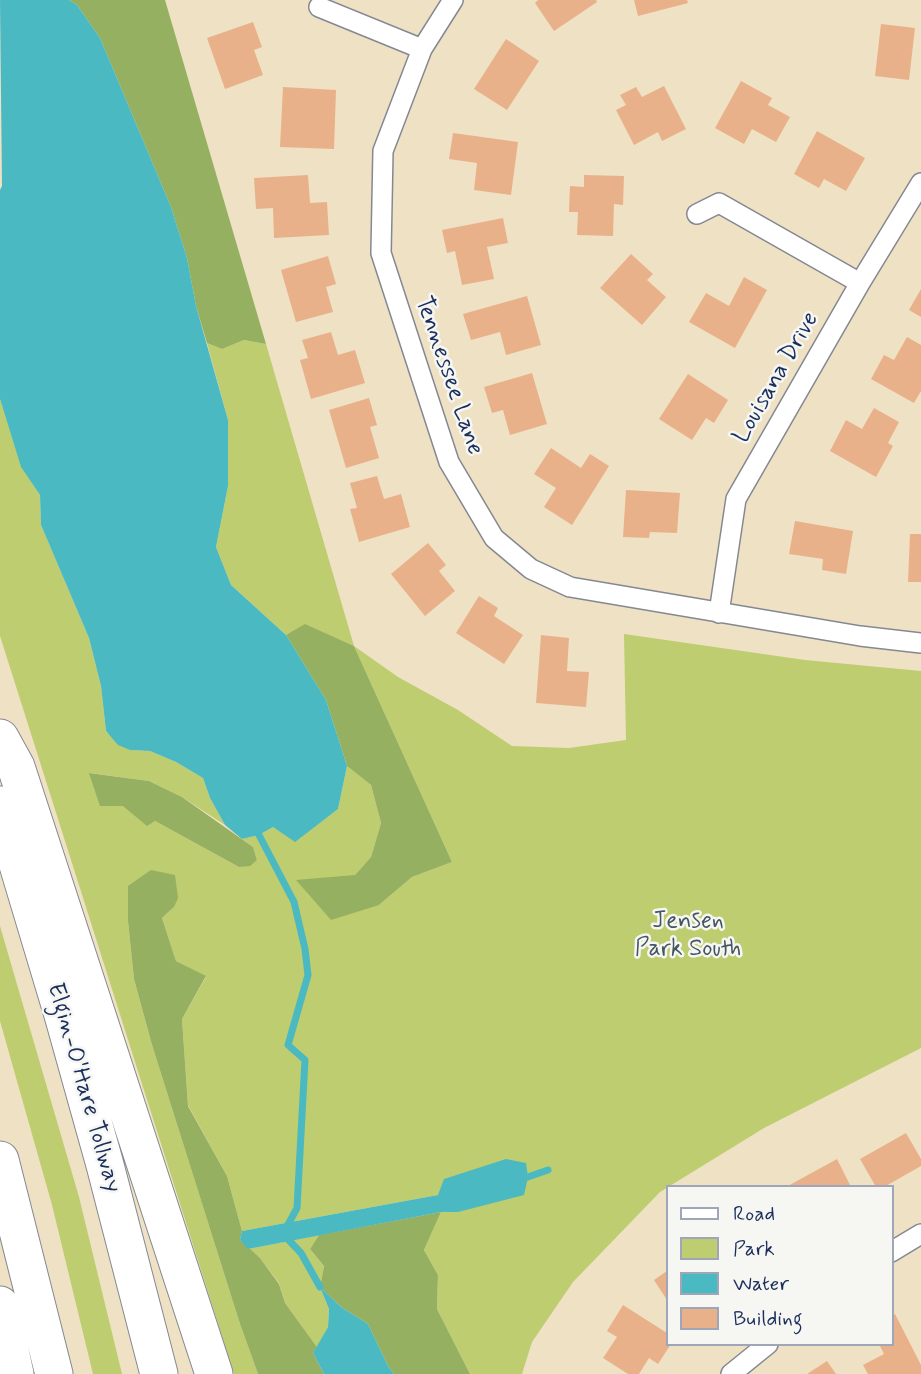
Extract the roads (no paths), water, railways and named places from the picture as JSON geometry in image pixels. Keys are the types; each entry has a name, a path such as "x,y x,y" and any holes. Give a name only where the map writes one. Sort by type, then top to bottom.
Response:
{"highway":[{"path":"0,738 16,768 214,1374"},
{"name":"Elgin-O'Hare Tollway","path":"0,805 84,1090 159,1374"},
{"path":"0,1160 54,1374"},
{"path":"0,1305 15,1374"}],"street":[{"name":"Tennessee Lane","path":"453,0 422,49 383,151 380,253 449,462 494,538 531,569 570,587 860,636 921,643"},
{"path":"319,7 422,49"},
{"name":"Louisana Drive","path":"719,613 736,499 860,283 921,183"},
{"path":"697,214 719,203 860,283"},
{"path":"893,1251 921,1234"},
{"path":"732,1374 766,1346"}],"water":[{"path":"0,0 69,0 77,5 100,38 171,207 187,258 196,306 228,420 228,486 216,547 231,585 286,635 326,700 347,766 338,809 295,842 273,827 259,835 242,839 225,825 210,798 203,778 150,751 130,750 118,745 106,731 101,686 89,638 41,525 40,495 21,467 0,399"},
{"path":"506,1159 526,1163 528,1177 524,1195 458,1212 441,1212 248,1249 240,1240 242,1231 438,1195 444,1179"},
{"path":"320,1287 341,1307 368,1324 394,1374 324,1374 313,1353 328,1327 329,1309"}],"waterway":[{"path":"259,835 294,902 305,949 308,975 288,1045 305,1060 297,1208 283,1234 301,1253 320,1287"},
{"path":"519,1180 548,1170"}],"park label":[{"name":"Jensen Park South","path":"688,936"}]}
